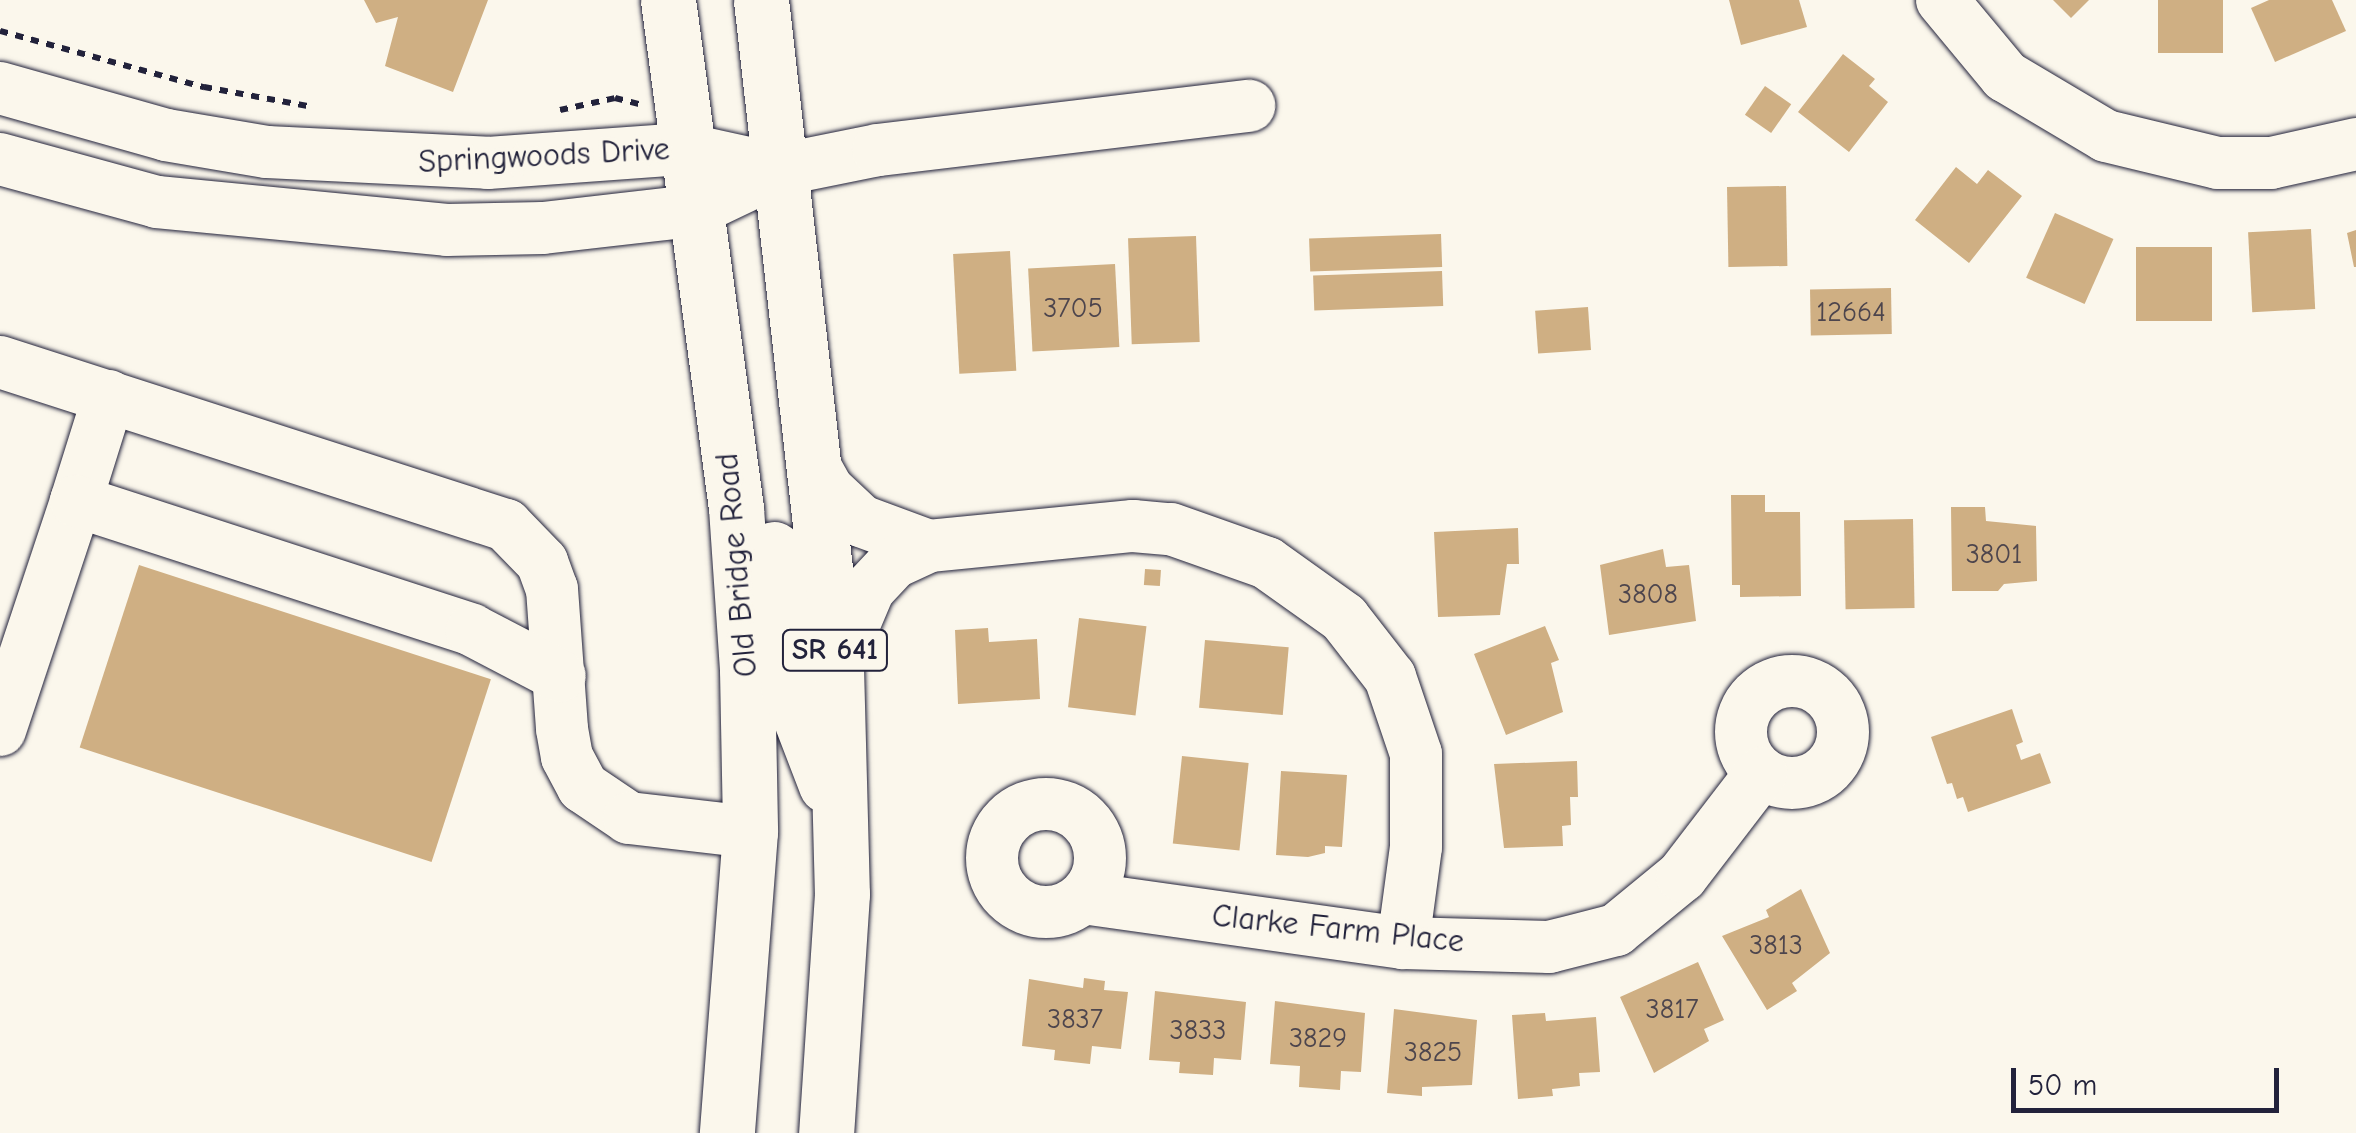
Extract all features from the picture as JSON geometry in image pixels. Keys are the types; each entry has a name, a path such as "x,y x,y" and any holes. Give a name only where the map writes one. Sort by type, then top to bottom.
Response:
{"main road":[{"path":"668,0 685,149 708,204 788,686 842,830"},
{"name":"SR 641","path":"760,0 836,668 842,830 826,1133"},
{"name":"Old Bridge Road","path":"708,204 736,508 750,832 727,1133"}],"street":[{"path":"1942,0 2005,76 2106,136 2218,164 2271,163 2356,144"},
{"name":"Springwoods Drive","path":"0,88 166,136 267,152 488,163 685,149 779,170"},
{"path":"779,170 905,146 1249,106"},
{"name":"Springwoods Drive","path":"0,160 157,202 307,221 505,229 708,204 779,170"},
{"path":"0,362 506,525 528,543 552,588 567,757 583,787 604,806 630,818 750,832"},
{"path":"0,730 109,396"},
{"path":"813,463 828,490 861,522 928,546"},
{"path":"76,501 472,630 560,676"},
{"path":"836,668 869,589 893,563 928,546 1133,526 1171,529 1266,563 1344,618 1390,677 1416,754 1416,847 1403,942"},
{"name":"Clarke Farm Place","path":"1083,898 1403,942 1549,947 1616,930 1682,876 1761,772"}],"path":[{"path":"0,31 204,87 330,109"},
{"path":"548,112 615,98 624,104"}],"building":[{"path":"364,0 488,0 453,92 385,66 398,17 376,23"},
{"path":"1729,0 1799,0 1807,27 1741,45"},
{"path":"2053,0 2089,0 2071,18"},
{"path":"2158,0 2223,0 2223,53 2158,53"},
{"path":"2269,0 2332,0 2346,31 2275,62 2251,8"},
{"path":"1843,54 1875,79 1869,86 1888,102 1849,152 1798,112"},
{"path":"1765,86 1791,104 1771,133 1745,115"},
{"path":"1956,167 1977,184 1988,170 2022,196 1969,263 1915,220"},
{"path":"1786,186 1787,266 1728,267 1727,187"},
{"path":"2055,213 2113,239 2085,304 2026,278"},
{"path":"2311,229 2315,309 2252,312 2248,232"},
{"path":"2356,230 2356,267 2354,267 2347,233"},
{"path":"1441,234 1442,267 1310,272 1309,239"},
{"path":"1196,236 1200,342 1132,344 1128,238"},
{"path":"2136,247 2212,247 2212,321 2136,321"},
{"path":"1010,251 1016,371 959,374 953,254"},
{"path":"1115,264 1119,347 1032,351 1028,269"},
{"path":"1442,271 1443,306 1314,310 1313,276"},
{"path":"1891,288 1892,334 1811,335 1810,289"},
{"path":"1588,307 1591,350 1538,354 1535,311"},
{"path":"1731,495 1765,495 1765,512 1800,512 1801,596 1740,597 1740,585 1732,585"},
{"path":"1951,507 1985,507 1986,521 2036,526 2037,581 2004,584 1998,591 1952,591"},
{"path":"1913,519 1915,608 1846,609 1844,520"},
{"path":"1518,528 1519,564 1507,564 1500,615 1438,617 1434,532"},
{"path":"1663,549 1666,567 1689,565 1696,621 1609,635 1600,565"},
{"path":"139,565 491,679 432,862 80,748"},
{"path":"1145,569 1161,570 1160,586 1144,585"},
{"path":"1079,618 1146,626 1136,716 1068,707"},
{"path":"1545,626 1559,660 1551,663 1563,712 1506,735 1474,654"},
{"path":"988,628 989,642 1037,639 1040,699 958,704 955,630"},
{"path":"1205,640 1289,647 1283,715 1199,708"},
{"path":"2012,709 2023,742 2016,745 2021,760 2040,753 2051,783 1968,812 1963,797 1957,799 1952,783 1947,784 1931,737"},
{"path":"1182,756 1249,763 1239,851 1173,844"},
{"path":"1577,761 1578,797 1570,797 1571,825 1562,826 1563,846 1504,848 1494,764"},
{"path":"1281,771 1347,775 1342,847 1325,846 1325,853 1308,857 1276,855"},
{"path":"1801,889 1830,953 1792,983 1797,991 1767,1010 1722,936 1769,917 1766,910"},
{"path":"1698,962 1724,1020 1704,1029 1709,1041 1654,1073 1620,997"},
{"path":"1084,978 1105,981 1104,990 1128,992 1121,1049 1092,1046 1090,1064 1054,1060 1055,1050 1022,1046 1029,979 1083,988"},
{"path":"1155,991 1246,1002 1241,1060 1214,1058 1213,1075 1179,1073 1180,1062 1149,1060"},
{"path":"1275,1001 1365,1013 1361,1072 1341,1071 1340,1090 1299,1087 1300,1066 1270,1064"},
{"path":"1394,1009 1477,1020 1472,1085 1422,1087 1422,1096 1387,1093"},
{"path":"1545,1013 1546,1021 1596,1017 1600,1072 1579,1073 1580,1086 1552,1089 1553,1096 1518,1099 1512,1015"}]}
